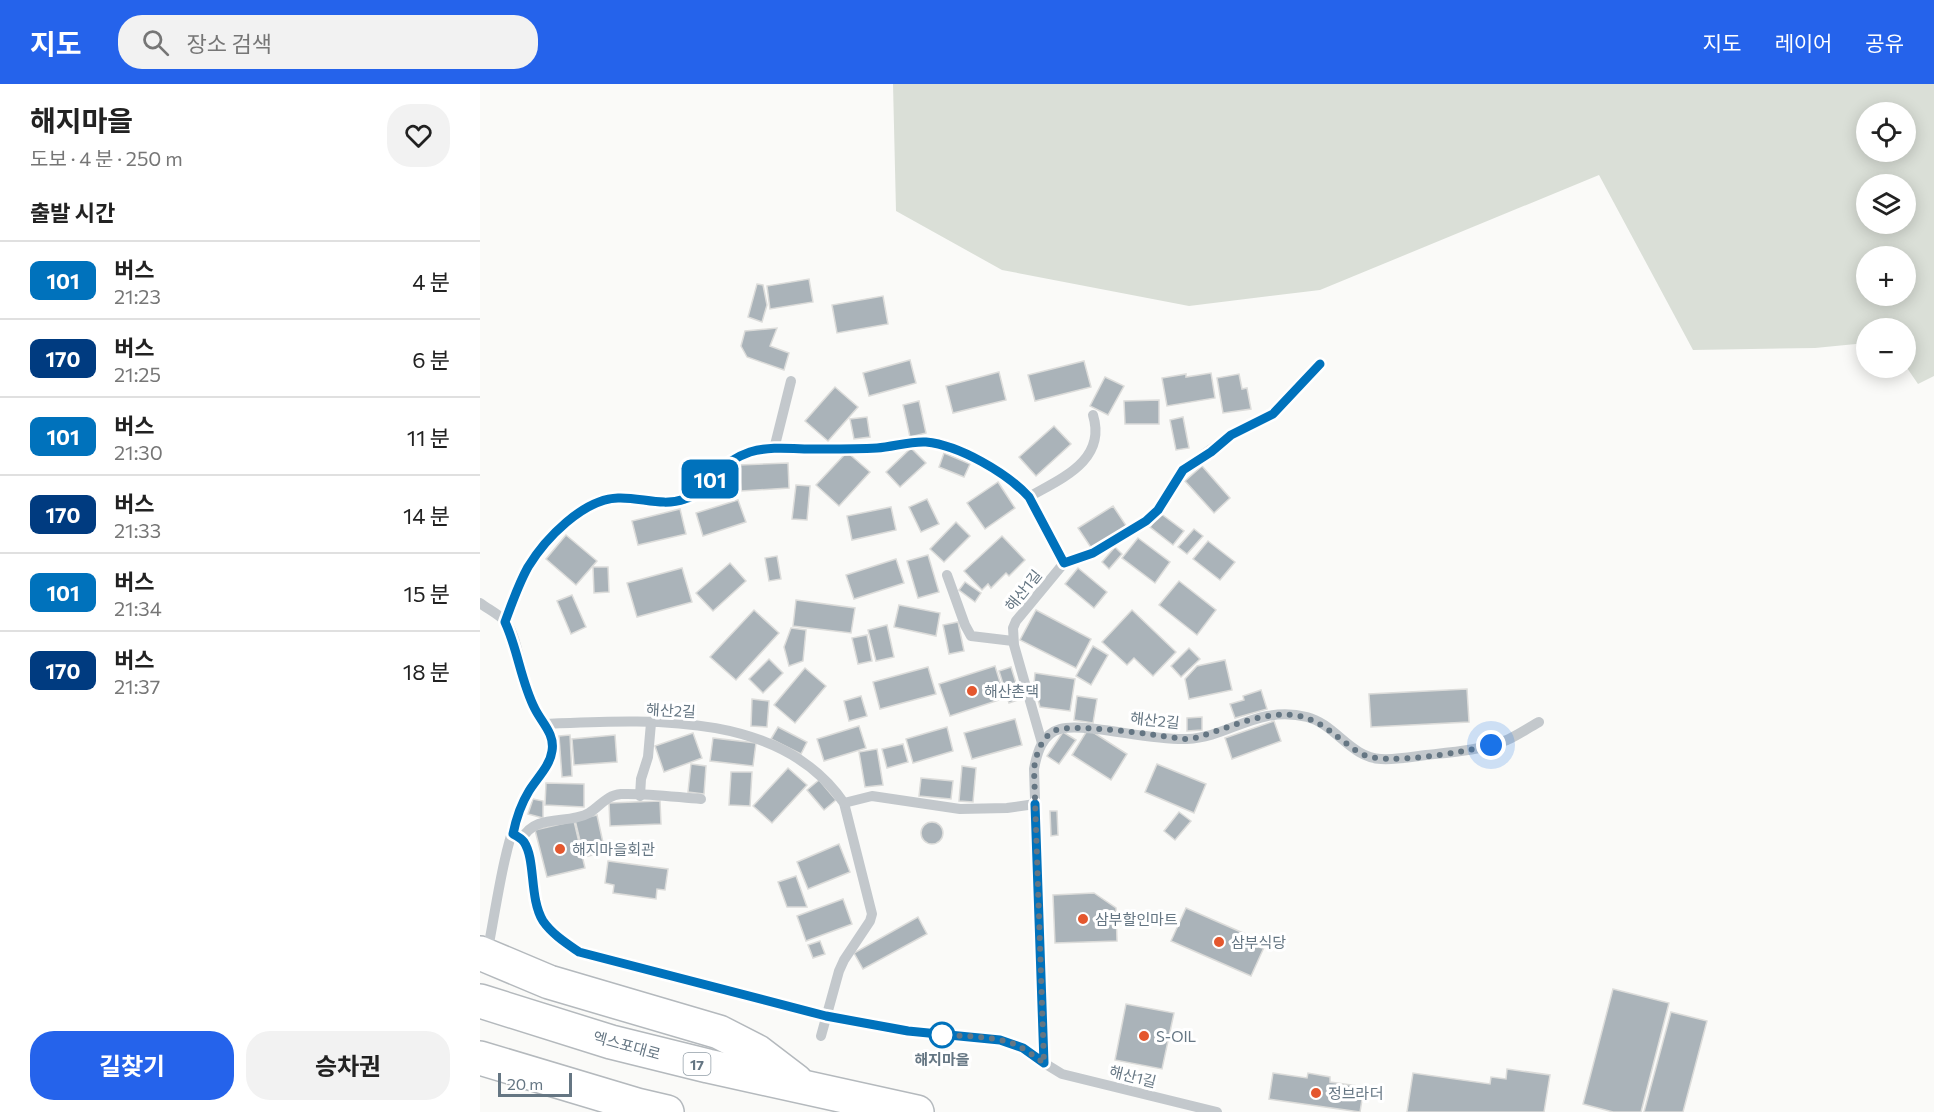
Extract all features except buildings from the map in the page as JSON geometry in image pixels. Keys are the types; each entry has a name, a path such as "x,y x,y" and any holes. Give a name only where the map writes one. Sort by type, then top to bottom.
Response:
{"highway":[{"path":"485,945 549,982 719,1032 758,1052 805,1088"},
{"name":"엑스포대로","path":"480,1001 611,1042 917,1112"},
{"path":"480,1058 667,1112"}],"lane":[{"path":"505,622 516,591 529,566 549,539 571,518 598,502 617,498 670,503 688,499 734,459 753,451 879,448 925,442 940,445 1000,471 1011,479 1029,497 1064,563 1093,553 1146,521 1158,510 1183,470 1211,452 1231,435 1273,414 1320,364"},
{"path":"774,449 791,381"},
{"path":"1029,497 1070,473 1084,461 1095,440 1096,426 1093,416"},
{"name":"해산1길","path":"1013,641 1013,628 1016,621 1064,563"},
{"path":"947,575 971,636 1013,641 1042,743 1038,749 1034,769 1044,1063"},
{"path":"480,603 505,622 528,692 551,735 552,753 528,793 517,836 503,870 485,945"},
{"name":"해산2길","path":"1042,743 1052,733 1067,728 1087,728 1184,739 1195,738 1274,714 1308,718 1331,731 1360,754 1369,758 1392,759 1471,750 1491,745 1510,739 1539,722"},
{"path":"640,796 640,784 648,757 651,723"},
{"name":"해산2길","path":"544,724 651,723 735,731 790,754 817,772 834,788 844,803 872,914 870,921 844,960 821,1036"},
{"path":"517,836 536,825 588,813 612,796 620,794 701,799"},
{"path":"844,803 872,796 960,809 1007,808 1035,804"},
{"name":"해산1길","path":"517,836 528,850 536,899 543,921 561,939 579,952 826,1016 917,1032 1000,1040 1023,1048 1062,1074 1217,1112"}],"shaded area":[{"path":"893,84 1934,84 1934,376 1918,384 1914,378 1916,378 1916,318 1856,318 1856,344 1815,348 1693,350 1599,175 1320,290 1189,306 1002,270 896,211"}],"bus line":[{"name":"101","path":"1035,804 1044,1063 1023,1048 1000,1040 927,1034 826,1016 579,952 561,939 543,921 536,899 528,850 522,839 513,834 520,809 552,753 553,742 528,692 505,622 516,591 529,566 549,539 571,518 598,502 617,498 670,503 688,499 734,459 753,451 774,449 879,448 925,442 956,451 1000,471 1022,489 1029,497 1064,563 1093,553 1146,521 1158,510 1168,490 1194,460 1211,452 1231,435 1273,414 1320,364"}],"place":[{"name":"해산촌댁","path":"972,691"},
{"name":"해지마을회관","path":"560,849"},
{"name":"삼부할인마트","path":"1083,919"},
{"name":"삼부식당","path":"1219,942"},
{"name":"해지마을","path":"942,1035"},
{"name":"S-OIL","path":"1144,1036"},
{"name":"정브라더","path":"1316,1093"}],"route":[{"path":"942,1035 940,1035 1012,1043 1044,1063 1034,769 1038,749 1052,733 1059,729 1087,728 1184,739 1195,738 1274,714 1308,718 1369,758 1392,759 1471,750 1491,745"}]}
